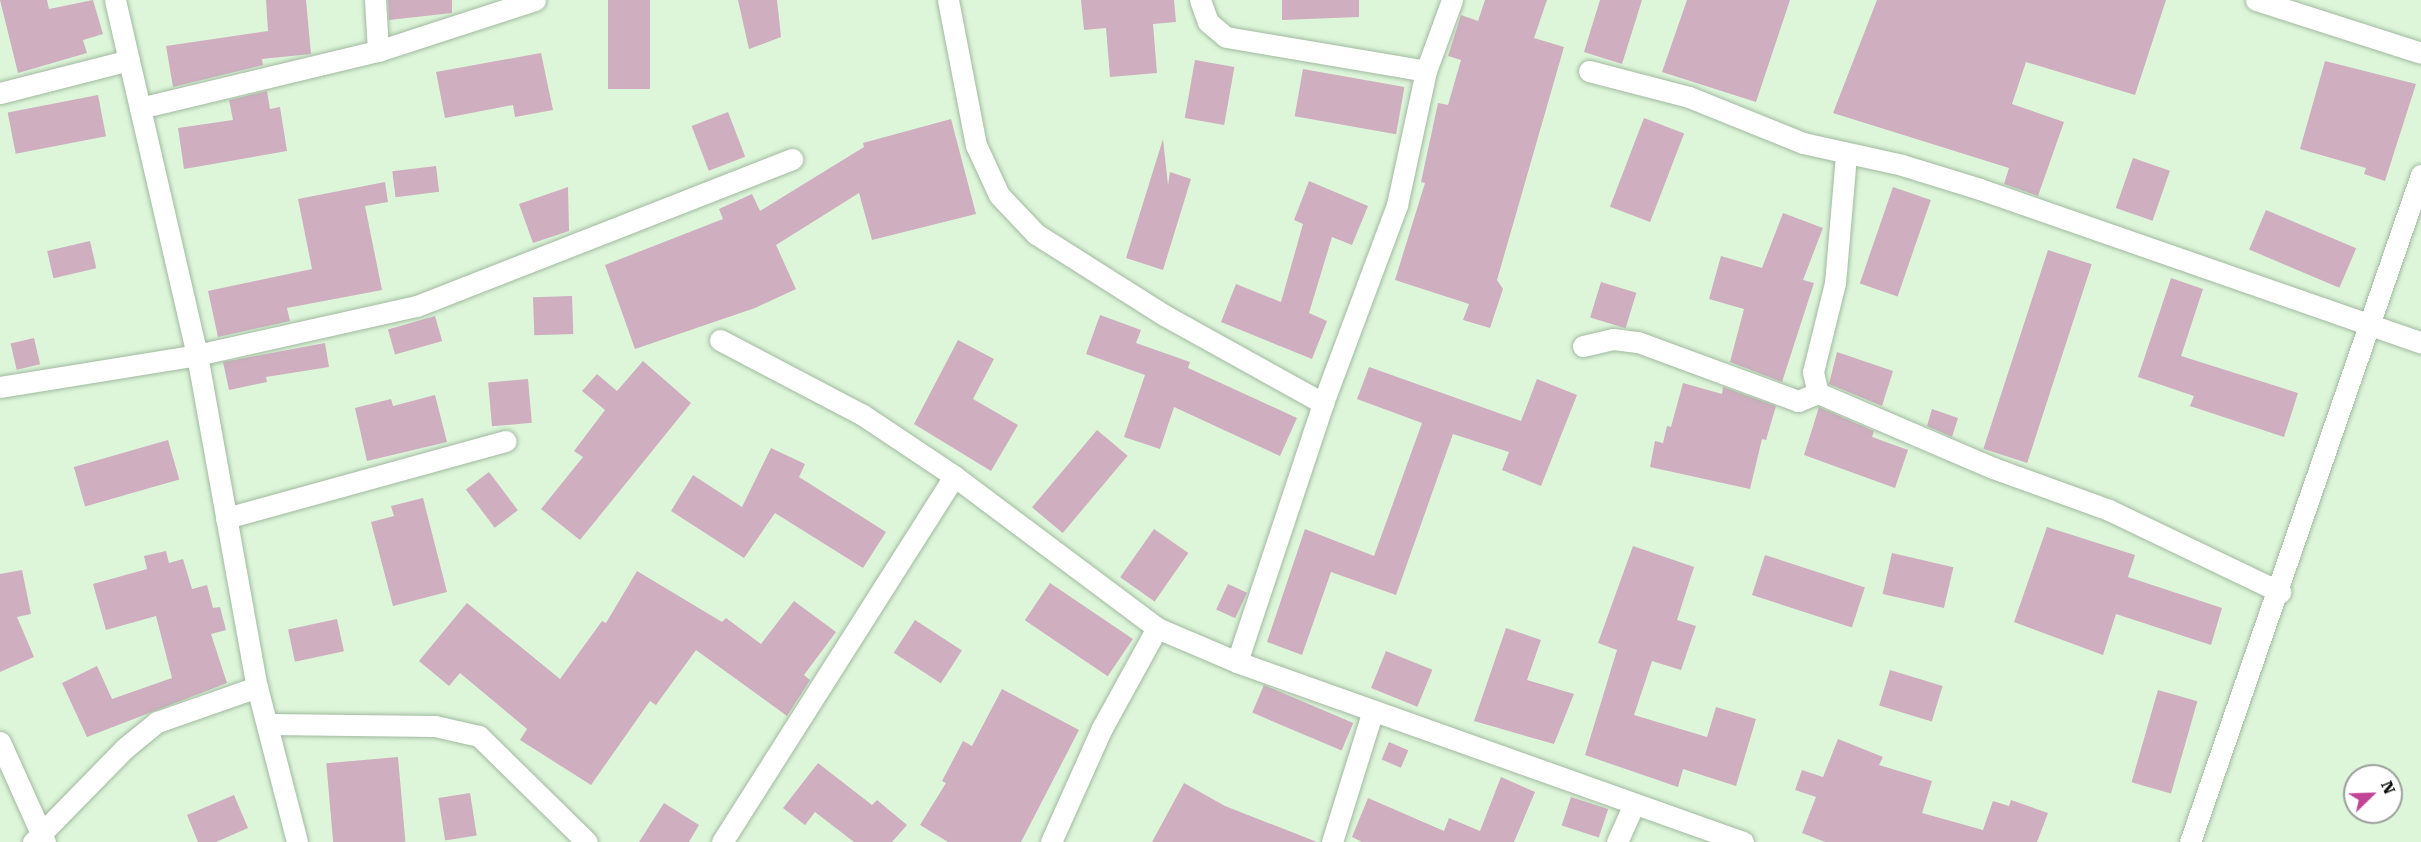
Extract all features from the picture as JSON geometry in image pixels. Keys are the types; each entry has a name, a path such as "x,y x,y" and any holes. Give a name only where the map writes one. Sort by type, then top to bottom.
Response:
{"street":[{"path":"115,0 197,355 257,687 297,842"},
{"path":"375,0 378,51"},
{"path":"140,108 378,51 535,0"},
{"path":"948,0 976,145 999,195 1036,234 1164,315 1323,403"},
{"path":"1200,0 1208,22 1226,37 1426,71"},
{"path":"1237,662 1323,403 1397,205 1426,71 1452,0"},
{"path":"2256,0 2421,53"},
{"path":"0,93 129,60"},
{"path":"1589,71 1689,98 1846,155 1902,165 1980,189 2191,260 2370,328 2421,343"},
{"path":"1818,393 1813,372 1835,283 1846,155"},
{"path":"0,387 197,355 417,306 792,159"},
{"path":"2190,842 2280,592 2421,175"},
{"path":"1583,346 1613,339 1638,342 1798,401 1818,393 1993,468 2109,510 2280,592"},
{"path":"720,340 863,415 954,476 1157,628 1237,662 1743,842"},
{"path":"226,518 506,441"},
{"path":"722,842 954,476"},
{"path":"1052,842 1102,728 1157,628"},
{"path":"0,742 41,838 124,748 157,722 257,687"},
{"path":"1332,842 1373,710"},
{"path":"267,724 435,726 479,736 588,842"},
{"path":"1617,842 1634,804"}],"building":[{"path":"0,0 47,0 49,9 93,0 103,34 83,40 87,53 18,73"},
{"path":"266,0 306,0 311,54 262,59 263,65 173,87 166,46 268,31"},
{"path":"388,0 452,0 452,13 389,20"},
{"path":"608,0 650,0 650,89 608,89"},
{"path":"738,0 777,0 781,37 749,49"},
{"path":"1081,0 1174,0 1176,22 1153,24 1157,73 1110,77 1106,28 1084,30"},
{"path":"1282,0 1359,0 1359,17 1282,20"},
{"path":"1485,0 1547,0 1534,38 1564,47 1497,280 1503,289 1490,328 1463,320 1469,304 1395,280 1425,183 1421,182 1438,103 1448,105 1461,60 1448,56 1461,15 1478,21"},
{"path":"1600,0 1642,0 1622,64 1584,52"},
{"path":"1687,0 1790,0 1756,102 1662,72"},
{"path":"1877,0 2166,0 2135,95 2026,62 2012,104 2064,122 2038,196 2004,184 2009,168 1833,113"},
{"path":"541,53 553,110 515,117 513,105 445,118 436,72"},
{"path":"1195,60 1234,67 1224,125 1185,118"},
{"path":"2325,61 2416,84 2385,181 2364,174 2366,168 2300,149"},
{"path":"1303,69 1404,87 1396,134 1295,116"},
{"path":"267,91 270,109 280,107 287,151 184,169 178,128 233,120 229,100"},
{"path":"98,95 106,136 16,154 8,113"},
{"path":"728,112 745,157 709,171 692,126"},
{"path":"1644,118 1684,133 1650,222 1610,207"},
{"path":"951,119 976,214 872,240 859,193 776,245 796,289 755,308 635,349 605,265 723,219 719,209 752,194 760,211 864,147 863,143"},
{"path":"1163,139 1168,185 1170,172 1191,179 1163,270 1126,258"},
{"path":"2133,158 2170,171 2153,221 2116,208"},
{"path":"436,166 439,192 395,197 392,171"},
{"path":"1309,181 1368,206 1352,245 1332,237 1309,313 1327,321 1312,359 1221,322 1236,284 1281,302 1303,224 1294,220"},
{"path":"385,182 388,202 365,206 382,290 287,308 290,321 218,337 208,291 312,269 298,199"},
{"path":"568,187 569,231 533,243 519,204"},
{"path":"1893,187 1931,200 1898,296 1860,283"},
{"path":"2266,210 2356,248 2339,288 2249,250"},
{"path":"1783,213 1823,228 1803,280 1814,283 1782,382 1730,362 1744,309 1709,299 1721,256 1762,268"},
{"path":"90,241 96,268 53,278 47,251"},
{"path":"2048,250 2092,264 2027,463 1983,449"},
{"path":"2171,278 2203,289 2181,356 2298,393 2284,437 2190,406 2194,396 2138,377"},
{"path":"1601,282 1636,293 1626,328 1590,317"},
{"path":"572,296 573,334 534,335 533,297"},
{"path":"1100,315 1141,330 1136,343 1190,362 1188,368 1297,418 1280,456 1174,407 1160,449 1124,437 1145,375 1086,354"},
{"path":"435,316 442,341 395,354 388,330"},
{"path":"34,338 40,364 17,370 11,343"},
{"path":"958,340 994,359 973,399 1018,425 991,471 914,424"},
{"path":"325,343 329,367 266,377 267,382 229,390 223,362"},
{"path":"1837,352 1893,371 1882,406 1829,384"},
{"path":"643,361 691,403 580,540 541,509 583,457 574,451 605,410 582,391 597,374 617,391"},
{"path":"1369,367 1521,421 1537,379 1577,395 1541,486 1502,470 1509,452 1453,434 1396,595 1331,572 1302,655 1267,642 1305,529 1374,556 1422,423 1357,399"},
{"path":"528,379 532,423 492,426 488,382"},
{"path":"1683,383 1722,394 1723,387 1776,406 1766,440 1762,439 1750,489 1650,467 1655,441 1663,443 1667,426 1671,427"},
{"path":"435,395 447,442 367,461 355,408 391,399 393,406"},
{"path":"1819,407 1874,431 1872,437 1908,450 1895,488 1804,455"},
{"path":"1932,409 1958,418 1952,437 1927,426"},
{"path":"1097,430 1128,456 1063,533 1032,507"},
{"path":"168,440 179,479 85,506 74,467"},
{"path":"771,448 805,464 799,477 886,532 863,568 775,513 744,558 671,511 693,475 742,507"},
{"path":"489,472 518,510 495,528 466,489"},
{"path":"423,498 447,592 393,606 371,522 394,516 391,506"},
{"path":"2047,527 2135,555 2128,577 2222,608 2211,645 2116,614 2103,655 2014,622"},
{"path":"1154,529 1188,553 1155,601 1120,577"},
{"path":"1633,546 1694,567 1677,620 1696,626 1681,670 1652,661 1634,715 1707,737 1716,707 1756,719 1736,786 1683,769 1678,787 1585,755 1617,650 1598,643"},
{"path":"166,551 169,563 183,559 192,589 207,585 213,608 220,607 226,630 211,634 227,683 87,737 62,683 97,666 112,699 172,678 156,616 106,630 93,584 147,569 144,556"},
{"path":"1892,553 1953,567 1944,608 1883,594"},
{"path":"1765,555 1865,587 1852,627 1752,595"},
{"path":"22,570 31,614 17,617 34,657 0,672 0,574"},
{"path":"637,571 722,622 726,618 761,644 794,601 836,632 804,675 810,680 787,716 696,650 656,705 650,701 591,785 520,740 527,729 460,673 449,686 419,661 467,603 560,679 602,621 606,623"},
{"path":"1050,583 1133,639 1108,676 1025,620"},
{"path":"1228,584 1247,593 1235,618 1216,609"},
{"path":"337,619 344,651 295,662 288,629"},
{"path":"915,620 962,650 941,683 894,653"},
{"path":"1506,628 1541,640 1527,680 1574,694 1554,744 1474,721"},
{"path":"1386,651 1432,670 1417,707 1371,688"},
{"path":"1890,670 1943,686 1932,721 1879,705"},
{"path":"1264,685 1353,723 1342,751 1252,713"},
{"path":"1002,689 1079,730 1021,842 948,842 920,825 946,783 942,781 963,741 972,746"},
{"path":"2158,690 2197,701 2171,794 2132,782"},
{"path":"1838,739 1883,757 1879,765 1932,781 1922,813 1983,830 1993,801 2009,806 2011,800 2048,813 2037,842 1825,842 1802,833 1816,797 1795,790 1802,770 1823,777"},
{"path":"1389,742 1408,750 1401,768 1382,759"},
{"path":"398,757 405,842 333,842 326,763"},
{"path":"818,763 872,805 877,800 907,825 892,842 854,842 815,812 805,825 783,808"},
{"path":"1501,777 1535,792 1514,842 1362,842 1352,837 1368,798 1444,831 1449,818 1480,831"},
{"path":"1184,783 1225,806 1317,842 1152,842"},
{"path":"470,793 477,835 445,840 438,798"},
{"path":"234,795 248,828 216,842 198,842 187,815"},
{"path":"1571,797 1608,809 1599,838 1562,826"},
{"path":"664,803 699,825 689,842 639,842"}]}
